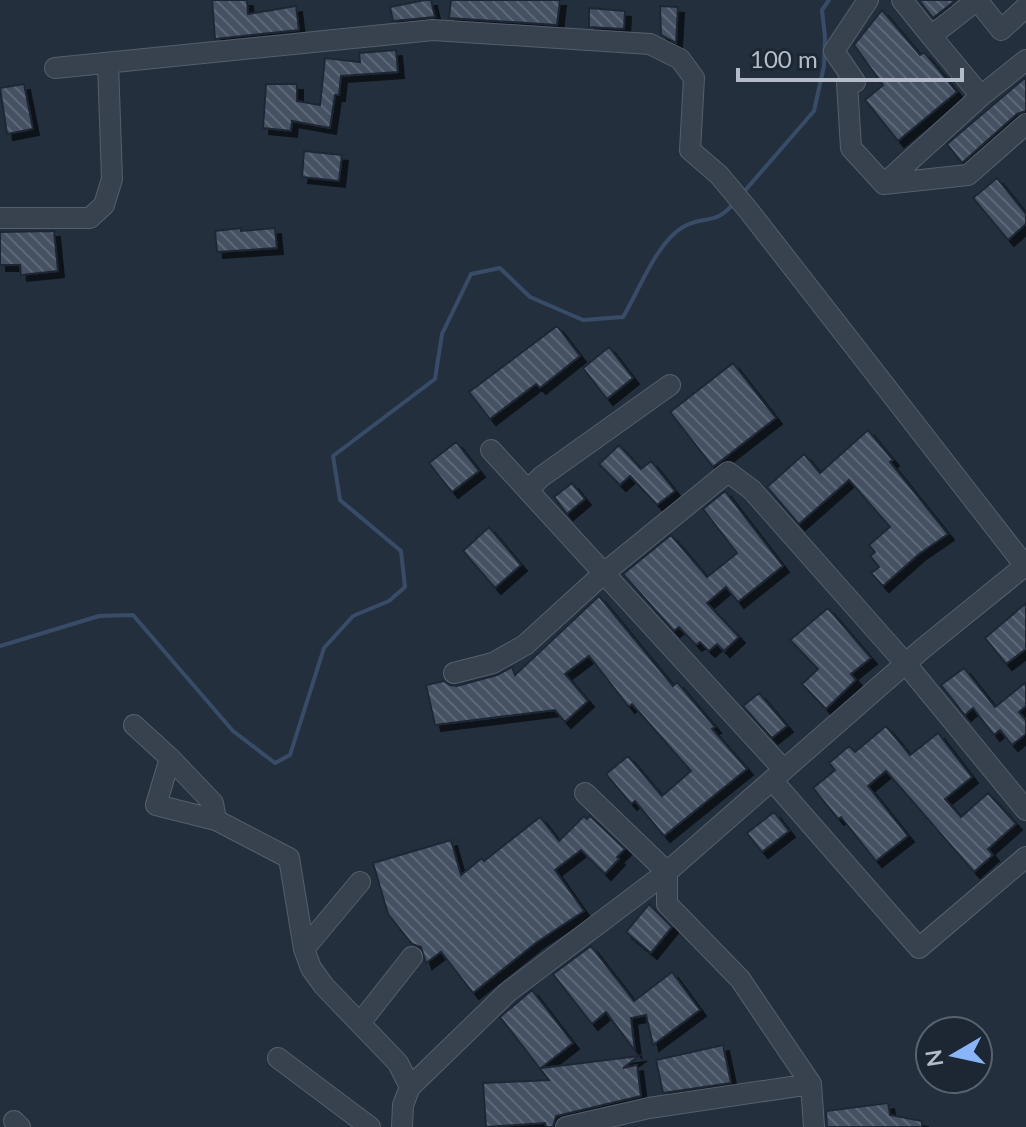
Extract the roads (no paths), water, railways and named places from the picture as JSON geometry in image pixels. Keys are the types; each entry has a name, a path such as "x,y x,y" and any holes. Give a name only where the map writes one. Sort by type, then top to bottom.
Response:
{"street":[{"path":"868,0 834,51 855,82 847,83 851,148 884,184"},
{"path":"902,0 981,96"},
{"path":"884,184 981,96 1026,60 977,0 931,36"},
{"path":"1001,30 1026,7"},
{"path":"55,68 433,30 650,44 680,59 694,78 690,150 719,175 749,211 1026,566 906,664 667,872 508,992 410,1087 403,1105 402,1127"},
{"path":"0,218 90,218 104,205 112,179 108,63"},
{"path":"884,184 968,175 1026,124"},
{"path":"529,489 541,477 670,385"},
{"path":"491,450 604,573 778,775 919,948 1026,857"},
{"path":"454,673 493,663 525,645 604,573 728,472 752,490 906,664 1026,810"},
{"path":"134,725 213,803 216,820"},
{"path":"170,758 156,805 216,820 289,858 304,949 311,968 324,986 398,1063 410,1087"},
{"path":"585,793 667,872 667,904 740,979 811,1084 814,1127"},
{"path":"304,949 360,882"},
{"path":"360,1023 412,957"},
{"path":"278,1058 370,1127"},
{"path":"566,1127 649,1108 811,1084"}],"waterway":[{"path":"742,194 814,111 824,66 822,10 829,0"},
{"path":"0,646 99,616 133,615 233,731 275,763 290,755 324,648 353,616 389,601 405,587 401,551 340,500 333,456 435,379 442,334 471,274 500,268 530,297 583,320 623,317 656,256 673,234 690,223 715,218 733,204"}]}
